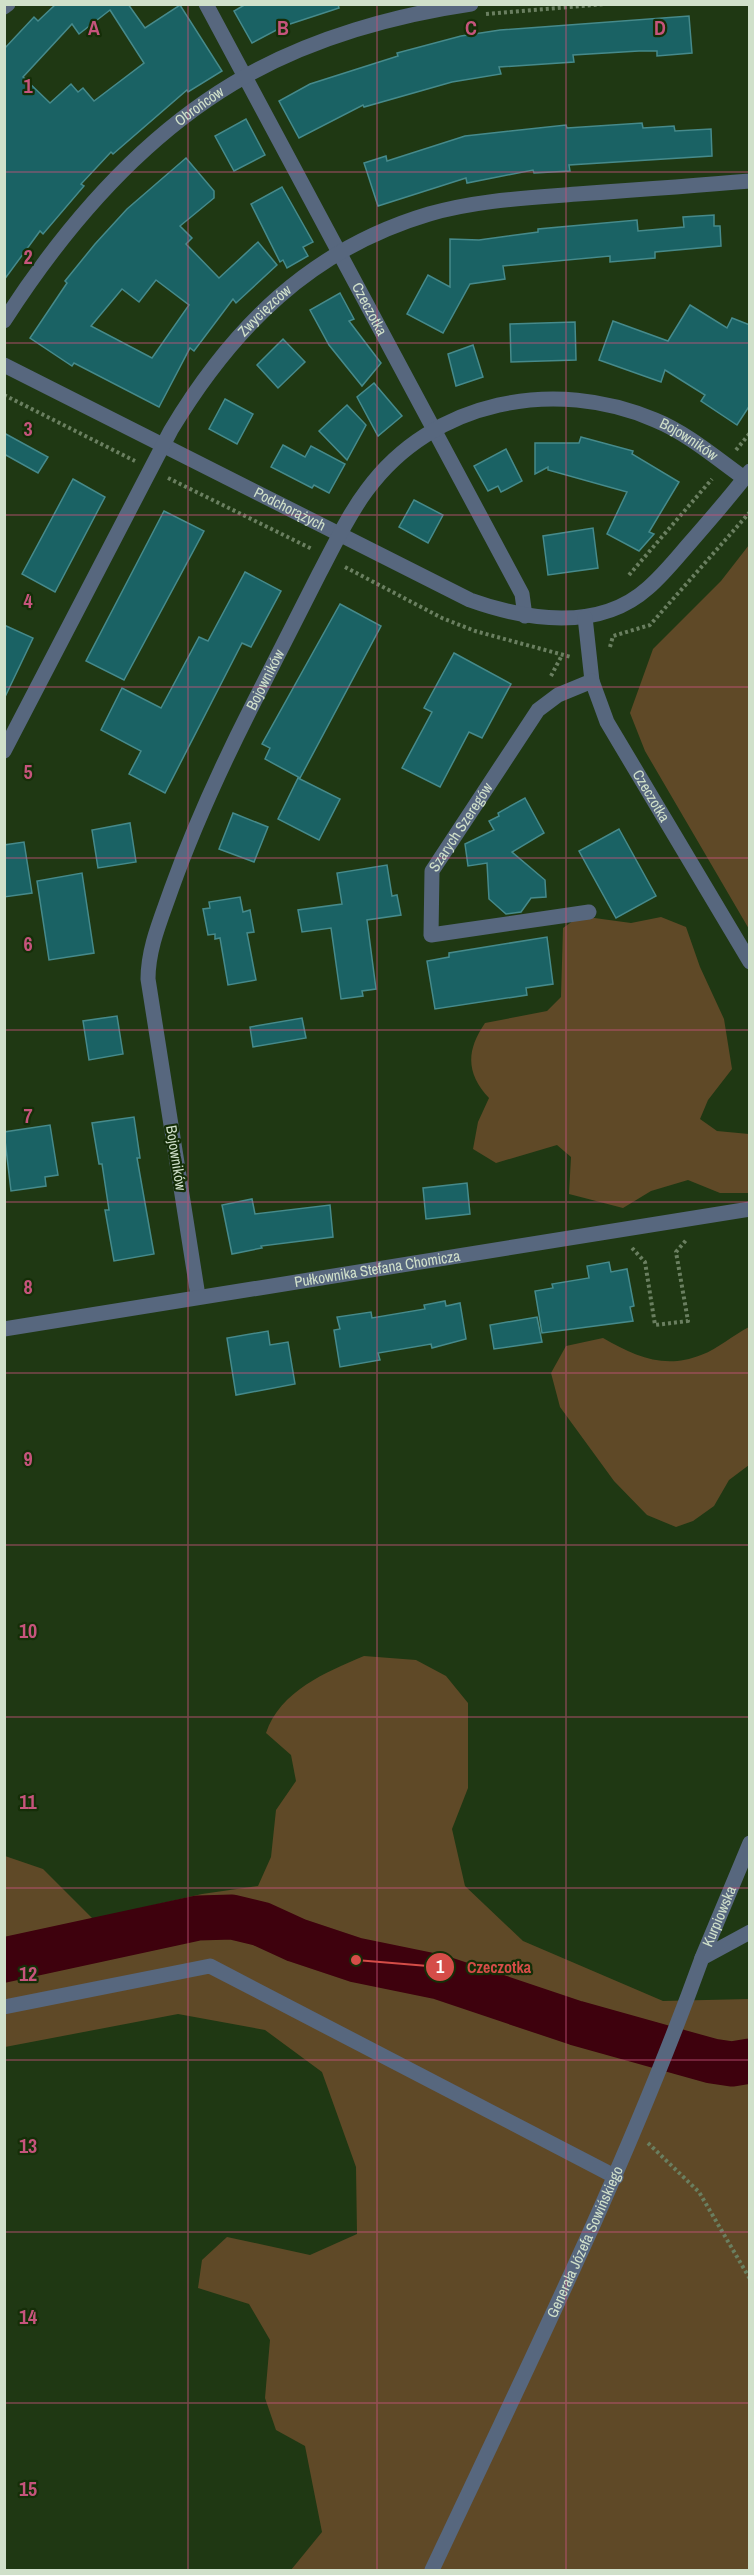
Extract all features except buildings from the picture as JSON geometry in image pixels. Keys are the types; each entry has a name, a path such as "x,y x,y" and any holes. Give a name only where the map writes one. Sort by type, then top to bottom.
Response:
{"street":[{"path":"4,8 8,4"},
{"name":"Czeczotka","path":"206,4 522,594 525,616"},
{"name":"Obrońców","path":"4,321 34,274 88,208 170,130 245,76 286,57 353,32 415,14 471,4"},
{"name":"Zwycięzców","path":"4,751 191,397 243,328 289,287 340,254 390,229 428,215 473,204 750,181"},
{"name":"Podchorążych","path":"4,365 470,600 525,616 585,617 621,605 648,588 747,475"},
{"name":"Bojowników","path":"198,1296 148,963 164,910 208,794 328,557 366,491 381,473 412,444 433,430 502,403 552,398 591,400 656,420 724,465 747,475"},
{"name":"Czeczotka","path":"585,617 592,681 607,722 750,962"},
{"name":"Szarych Szeregów","path":"589,912 431,935 432,871 538,710 558,695 592,681"},
{"name":"Pułkownika Stefana Chomicza","path":"4,1329 750,1209"},
{"name":"Kurpiowska","path":"702,1958 750,1843"},
{"path":"702,1958 750,1932"},
{"name":"Generała Józefa Sowińskiego","path":"432,2571 616,2177 666,2057 702,1958"},
{"path":"4,2007 210,1966 616,2177"}],"path":[{"path":"4,395 328,557 442,618 475,632 574,658"},
{"path":"627,577 750,433"},
{"path":"629,1247 637,1251 645,1262 655,1325 688,1321 676,1252 687,1239 698,1237"},
{"path":"636,2129 699,2192 750,2279"}],"shaded area":[{"path":"749,545 749,929 645,751 630,713 653,649 721,581"},
{"path":"580,916 631,923 661,917 686,927 700,967 724,1019 732,1069 708,1100 700,1119 717,1131 749,1134 749,1193 720,1193 688,1180 651,1191 623,1208 569,1194 571,1157 557,1145 496,1163 473,1149 478,1122 489,1098 481,1089 473,1071 471,1062 474,1043 485,1023 547,1011 561,997 563,928"},
{"path":"749,1327 749,1465 729,1480 714,1506 693,1521 676,1527 647,1515 614,1481 560,1407 551,1373 566,1346 603,1338 650,1359 675,1361 707,1352"},
{"path":"364,1656 416,1660 446,1676 468,1703 468,1788 452,1829 465,1886 523,1941 663,2001 749,1999 749,2570 291,2570 322,2532 305,2446 276,2430 265,2398 270,2340 249,2304 198,2288 202,2260 227,2237 310,2255 357,2234 356,2167 322,2072 265,2030 178,2014 5,2047 5,1856 43,1869 93,1919 202,1894 258,1886 271,1857 276,1810 296,1781 291,1755 266,1733 273,1718 293,1694 320,1676"}],"waterway":[{"name":"Czeczotka","path":"4,1960 198,1918 232,1917 261,1924 296,1940 356,1960 439,1977 576,2023 712,2061 732,2064 750,2061"}],"place":[{"name":"Czeczotka","path":"356,1960"}]}
